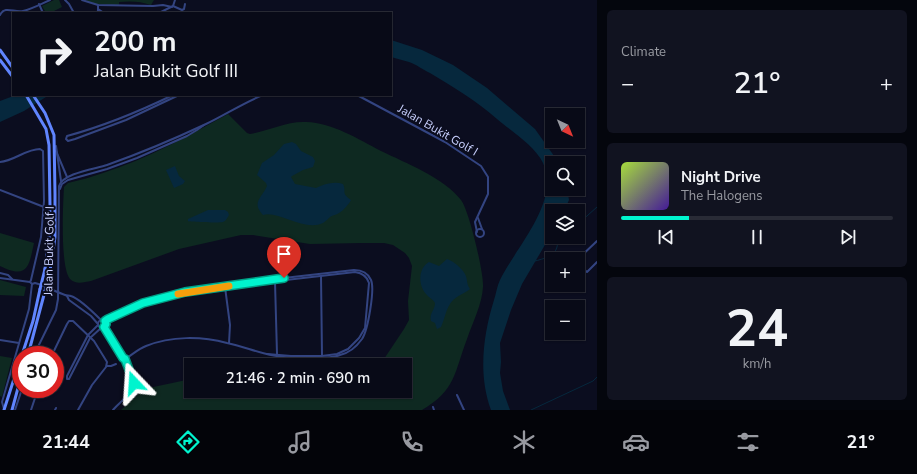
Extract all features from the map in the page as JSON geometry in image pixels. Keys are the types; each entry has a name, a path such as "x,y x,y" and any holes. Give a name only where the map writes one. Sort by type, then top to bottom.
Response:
{"main road":[{"path":"0,50 12,67"},
{"path":"0,60 12,76"},
{"path":"24,346 33,321 45,269 49,238 50,206 49,145 47,133 40,116 27,96"},
{"path":"30,346 50,271 55,237 54,135 45,113 34,96"},
{"path":"4,410 12,385"},
{"path":"12,410 15,398"}],"street":[{"path":"0,15 5,10 23,11 50,0"},
{"path":"65,0 73,12"},
{"path":"82,0 98,5 163,5 173,6 181,10 184,9 185,5"},
{"path":"163,12 173,6 175,0"},
{"path":"40,4 43,12"},
{"path":"96,12 98,5"},
{"path":"98,9 102,12"},
{"path":"171,96 136,113 107,124 67,136 66,139 68,141 75,139 126,120 177,96"},
{"path":"251,100 253,96"},
{"path":"61,181 106,166 204,125 259,96"},
{"name":"Jalan Bukit Golf I","path":"359,96 445,142 481,166 489,182 488,194 475,222 477,232"},
{"name":"Jalan Bukit Golf I","path":"38,346 56,310 58,292 59,186 61,181 54,135"},
{"path":"0,162 10,160 35,149 39,148 42,150 44,207 41,237 30,281"},
{"name":"Jalan Bukit Golf I","path":"56,150 68,178 62,184 60,190"},
{"path":"0,190 44,207"},
{"path":"478,218 484,233 482,236 477,235 479,229 482,229"},
{"path":"585,252 597,241"},
{"path":"585,271 588,271 597,262"},
{"path":"101,320 88,335 67,379 69,379 76,361 90,338 102,328 105,323 125,310 162,297 185,292 274,279 354,270 363,272 369,277 371,282 367,329 361,341 348,352 334,357 286,358 265,354 229,343 198,338 168,340 146,346 125,359"},
{"path":"259,282 275,282 358,272 363,274 369,286 366,324 362,335 345,351 322,356 265,354"},
{"path":"0,273 8,275 12,279"},
{"path":"321,276 322,356"},
{"path":"0,278 6,280 12,279 30,281 33,284 48,286 66,296 71,296 78,300 105,323 115,337 125,356 133,377 134,385 112,410"},
{"path":"275,282 277,354"},
{"path":"4,410 1,398 19,343 33,284"},
{"path":"225,287 229,310 229,343"},
{"path":"66,296 69,300 92,316 125,359"},
{"path":"56,346 67,324 70,321 75,322 88,335 106,359 107,366"},
{"path":"0,340 19,343"},
{"path":"78,410 92,385 107,366 116,364"},
{"path":"457,395 464,410"},
{"path":"15,410 19,398"},
{"path":"31,410 35,398"}],"green space":[{"path":"54,0 59,0 62,7 52,12 45,12 42,6"},
{"path":"85,0 154,0 151,5 131,1 119,2 119,5 96,4"},
{"path":"228,114 247,133 250,134 291,123 316,123 336,128 413,166 435,178 454,192 464,206 472,228 479,256 483,287 477,313 456,371 448,388 442,395 422,410 121,410 144,389 184,380 184,398 412,398 412,358 385,358 409,320 408,301 412,266 405,253 393,245 384,243 310,244 253,235 241,235 179,249 91,281 77,283 70,279 67,272 63,249 64,187 68,183 95,176 135,161 182,139"},
{"path":"0,233 34,243 31,258 26,268 22,271 16,272 0,266"},
{"path":"0,280 26,287 24,296 0,295"},
{"path":"0,356 12,358 2,397 0,396"}],"water":[{"path":"392,40 422,50 453,65 487,88 535,129 545,143 545,148 548,148 554,156 545,156 545,170 543,163 529,145 489,112 473,100 414,64 392,57"},
{"path":"13,96 47,96 24,111 0,122 0,101"},
{"path":"292,142 296,144 301,151 313,157 315,161 313,167 303,170 291,177 295,184 316,188 329,183 343,184 345,194 351,200 342,211 330,217 323,223 308,225 276,215 263,215 258,207 259,200 267,186 266,183 257,175 262,163 274,155 284,144"},
{"path":"175,166 179,176 185,181 183,184 174,188 166,170"},
{"path":"545,196 568,196 569,200 567,204 545,204 546,244 522,284 511,310 500,343 500,373 503,391 510,410 491,410 484,383 483,369 485,341 490,313 499,282 542,208"},
{"path":"208,210 225,210 229,215 223,222 188,221 188,219"},
{"path":"447,259 452,261 464,272 470,289 453,300 447,310 441,327 437,329 435,323 431,321 431,314 435,303 423,290 420,277 423,268 429,262 439,266"}],"waterway":[{"path":"585,218 597,207"},
{"path":"535,261 548,257 554,253 557,244"},
{"path":"531,410 593,381 597,377"}],"slow traffic":[{"path":"178,294 229,286"}],"route":[{"path":"134,383 125,359 104,327 106,324 105,321 125,310 162,297 185,292 284,278"}]}
